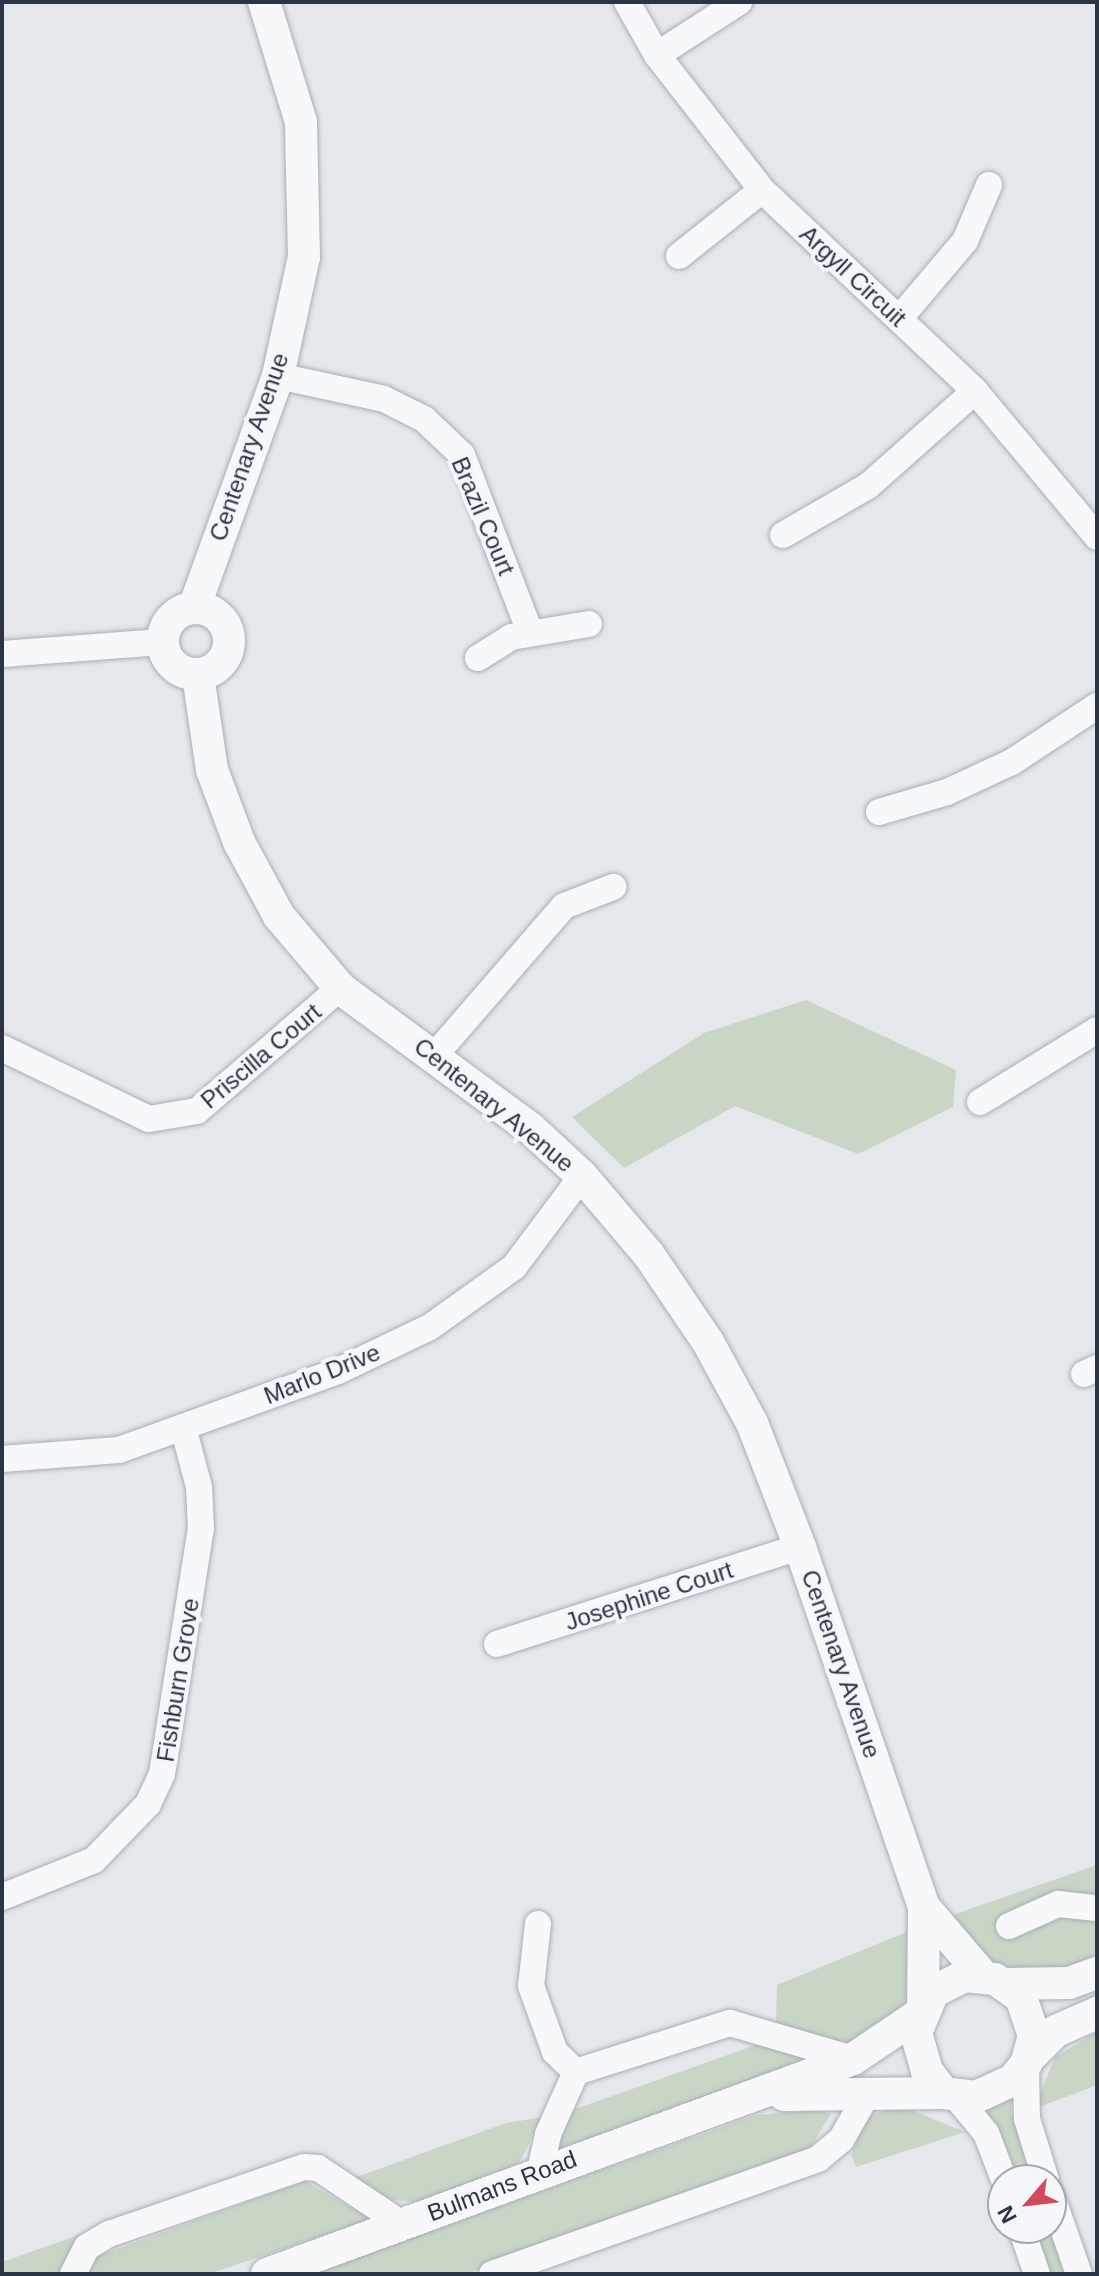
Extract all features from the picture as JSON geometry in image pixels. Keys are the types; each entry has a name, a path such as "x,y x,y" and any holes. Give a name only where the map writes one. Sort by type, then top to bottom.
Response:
{"street":[{"name":"Centenary Avenue","path":"194,608 278,376 304,257 301,122 264,2"},
{"name":"Argyll Circuit","path":"627,2 657,55 762,190 975,391 1097,537"},
{"path":"657,55 739,2"},
{"path":"899,319 965,241 989,185"},
{"path":"679,256 762,190"},
{"name":"Brazil Court","path":"278,376 384,399 424,419 462,455 530,632"},
{"path":"783,535 868,486 975,391"},
{"path":"194,608 216,614 229,644 219,665 198,675 176,669 162,642 169,620 194,608"},
{"path":"478,658 530,632 589,624"},
{"path":"2,654 162,642"},
{"name":"Centenary Avenue","path":"198,675 212,770 239,842 279,916 340,988 435,1055 582,1176 649,1255 708,1342 752,1423 800,1547 924,1907 921,2010"},
{"path":"879,812 947,792 1012,762 1097,706"},
{"path":"435,1055 564,906 613,887"},
{"name":"Priscilla Court","path":"2,1048 149,1119 197,1111 340,988"},
{"path":"980,1102 1097,1030"},
{"name":"Marlo Drive","path":"2,1459 119,1450 338,1371 430,1327 514,1267 582,1176"},
{"name":"Fishburn Grove","path":"2,1897 94,1860 148,1804 162,1774 201,1529 199,1487 183,1427"},
{"name":"Josephine Court","path":"497,1644 800,1547"},
{"path":"1009,1926 1058,1904 1094,1914"},
{"name":"Centenary Avenue","path":"924,1907 994,1980"},
{"path":"538,1924 531,1986 555,2052 576,2072"},
{"path":"998,2164 986,2133 950,2095 919,2052 921,2010 948,1982 994,1980 1093,1968"},
{"path":"994,1980 1031,2015 1027,2119 1041,2164"},
{"name":"Bulmans Road","path":"267,2274 540,2170 853,2059 921,2010"},
{"path":"950,2095 995,2090 1056,2031 1097,2014"},
{"path":"540,2170 548,2134 576,2072 730,2023 853,2059"},
{"name":"Bulmans Road","path":"737,2101 812,2092 950,2095"},
{"path":"492,2274 818,2159 841,2140 865,2098 877,2094"},
{"path":"73,2274 87,2247 109,2234 304,2167 318,2168 402,2224"},
{"path":"1067,2240 1079,2274"},
{"path":"1027,2244 1037,2274"}],"green space":[{"path":"806,1000 956,1070 953,1107 858,1154 735,1106 624,1168 572,1117 704,1033"},
{"path":"1097,1865 1097,1967 987,1973 944,1918"},
{"path":"909,1931 912,1981 902,2010 875,2042 558,2149 570,2111 753,2046 776,2021 777,1985"},
{"path":"1097,2032 1097,2085 1034,2109 1055,2057"},
{"path":"1013,2089 1011,2113 1029,2164 1003,2164 974,2103"},
{"path":"902,2106 965,2132 856,2167 851,2155 862,2126 872,2115"},
{"path":"814,2110 831,2114 806,2155 466,2274 309,2274 756,2115"},
{"path":"543,2117 519,2163 420,2202 392,2200 354,2178 506,2123"},
{"path":"305,2181 371,2219 209,2274 87,2274 95,2257"},
{"path":"82,2234 59,2274 2,2274 2,2262"},
{"path":"1035,2244 1057,2244 1068,2274 1045,2274"}]}
